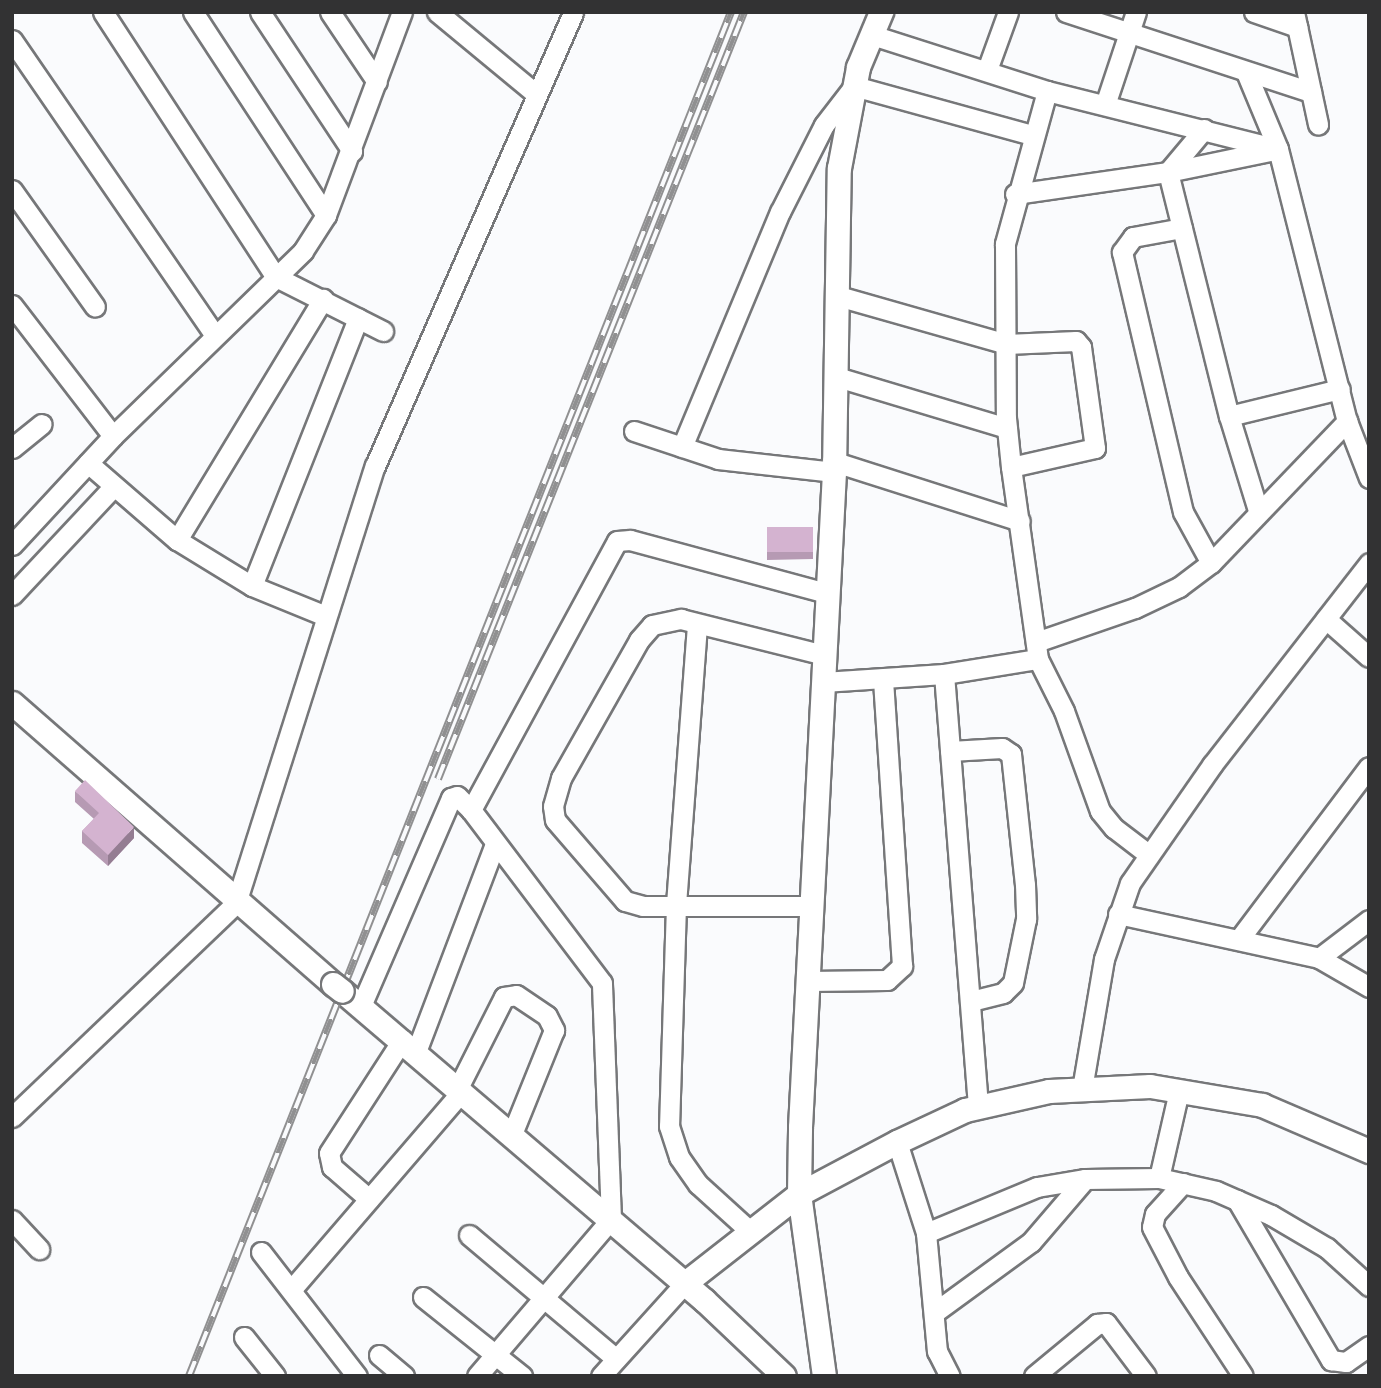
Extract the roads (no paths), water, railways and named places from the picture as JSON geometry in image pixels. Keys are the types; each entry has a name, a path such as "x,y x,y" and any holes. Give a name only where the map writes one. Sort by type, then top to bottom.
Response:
{"street":[{"path":"103,12 276,277 383,331"},
{"path":"193,12 326,215"},
{"path":"260,12 352,151"},
{"path":"330,12 377,82"},
{"path":"12,545 113,436 303,251 326,215 402,12"},
{"path":"437,12 535,93"},
{"path":"12,1117 236,903 375,467 535,93 573,12"},
{"path":"824,1376 799,1194 837,377 839,168 854,86 881,12"},
{"path":"987,70 1008,12"},
{"path":"1105,105 1136,12"},
{"path":"1254,12 1296,19 1318,124"},
{"path":"1068,13 1311,92"},
{"path":"872,35 1046,91 1278,149"},
{"path":"12,40 215,335"},
{"path":"1246,72 1278,149 1347,421 1369,478"},
{"path":"854,86 1032,135"},
{"path":"682,447 780,212 824,125 854,86"},
{"path":"1046,91 1015,194 1005,244 1007,428 1011,467 1037,650 1064,711 1100,811 1114,828 1149,854"},
{"path":"1168,172 1204,129"},
{"path":"1015,194 1168,172 1278,149"},
{"path":"1168,172 1229,416 1258,510"},
{"path":"12,190 95,307"},
{"path":"1182,228 1133,237 1122,253 1183,512 1211,563"},
{"path":"838,296 1006,344 1069,339 1081,347 1096,444 1091,452 1011,467"},
{"path":"177,540 323,299"},
{"path":"12,305 113,436"},
{"path":"252,586 358,318"},
{"path":"837,377 1007,428"},
{"path":"1229,416 1340,390"},
{"path":"823,682 944,674 1037,650 1179,587 1211,563 1258,510 1347,421"},
{"path":"12,448 42,424"},
{"path":"634,431 718,459 833,466 1020,521"},
{"path":"88,463 112,488 177,540 252,586 326,616"},
{"path":"12,596 112,488"},
{"path":"471,810 617,541 630,540 827,593"},
{"path":"1082,1089 1104,960 1129,883 1369,563"},
{"path":"813,906 676,905 625,901 555,820 553,806 561,778 639,639 652,625 668,618 824,655"},
{"path":"1326,619 1369,657"},
{"path":"697,625 676,905 669,1126 679,1157 698,1184 751,1232"},
{"path":"944,674 978,1107"},
{"path":"808,981 887,980 902,966 883,679"},
{"path":"12,703 236,903 460,1089 685,1283 784,1376"},
{"path":"950,751 1002,748 1011,754 1024,884 1026,919 1013,983 1003,993 970,1001"},
{"path":"1240,938 1369,767"},
{"path":"360,1006 451,798 457,796 471,810 602,983 611,1219 477,1376"},
{"path":"369,1199 328,1160 409,1046 495,844"},
{"path":"1118,914 1240,938 1319,958 1369,987"},
{"path":"1319,958 1369,920"},
{"path":"290,1290 460,1089 504,997 516,995 547,1016 554,1030 512,1134"},
{"path":"601,1376 685,1283 799,1194 897,1142 978,1107 1049,1091 1150,1086 1262,1105 1369,1151"},
{"path":"1159,1178 1179,1091"},
{"path":"897,1142 926,1233 937,1351 950,1376"},
{"path":"926,1233 1037,1187 1084,1179 1159,1178 1237,1200 1327,1248 1369,1286"},
{"path":"935,1312 1031,1242 1084,1179"},
{"path":"1183,1183 1155,1214 1152,1227 1178,1277 1243,1376"},
{"path":"1237,1200 1331,1360 1346,1362 1369,1346"},
{"path":"12,1220 39,1249"},
{"path":"468,1235 616,1359"},
{"path":"261,1252 357,1376"},
{"path":"423,1297 522,1376"},
{"path":"1034,1376 1097,1324 1106,1323 1146,1376"},
{"path":"244,1337 275,1376"},
{"path":"379,1355 404,1376"}],"railway":[{"path":"189,1376 731,12"},
{"path":"438,779 744,12"}]}
